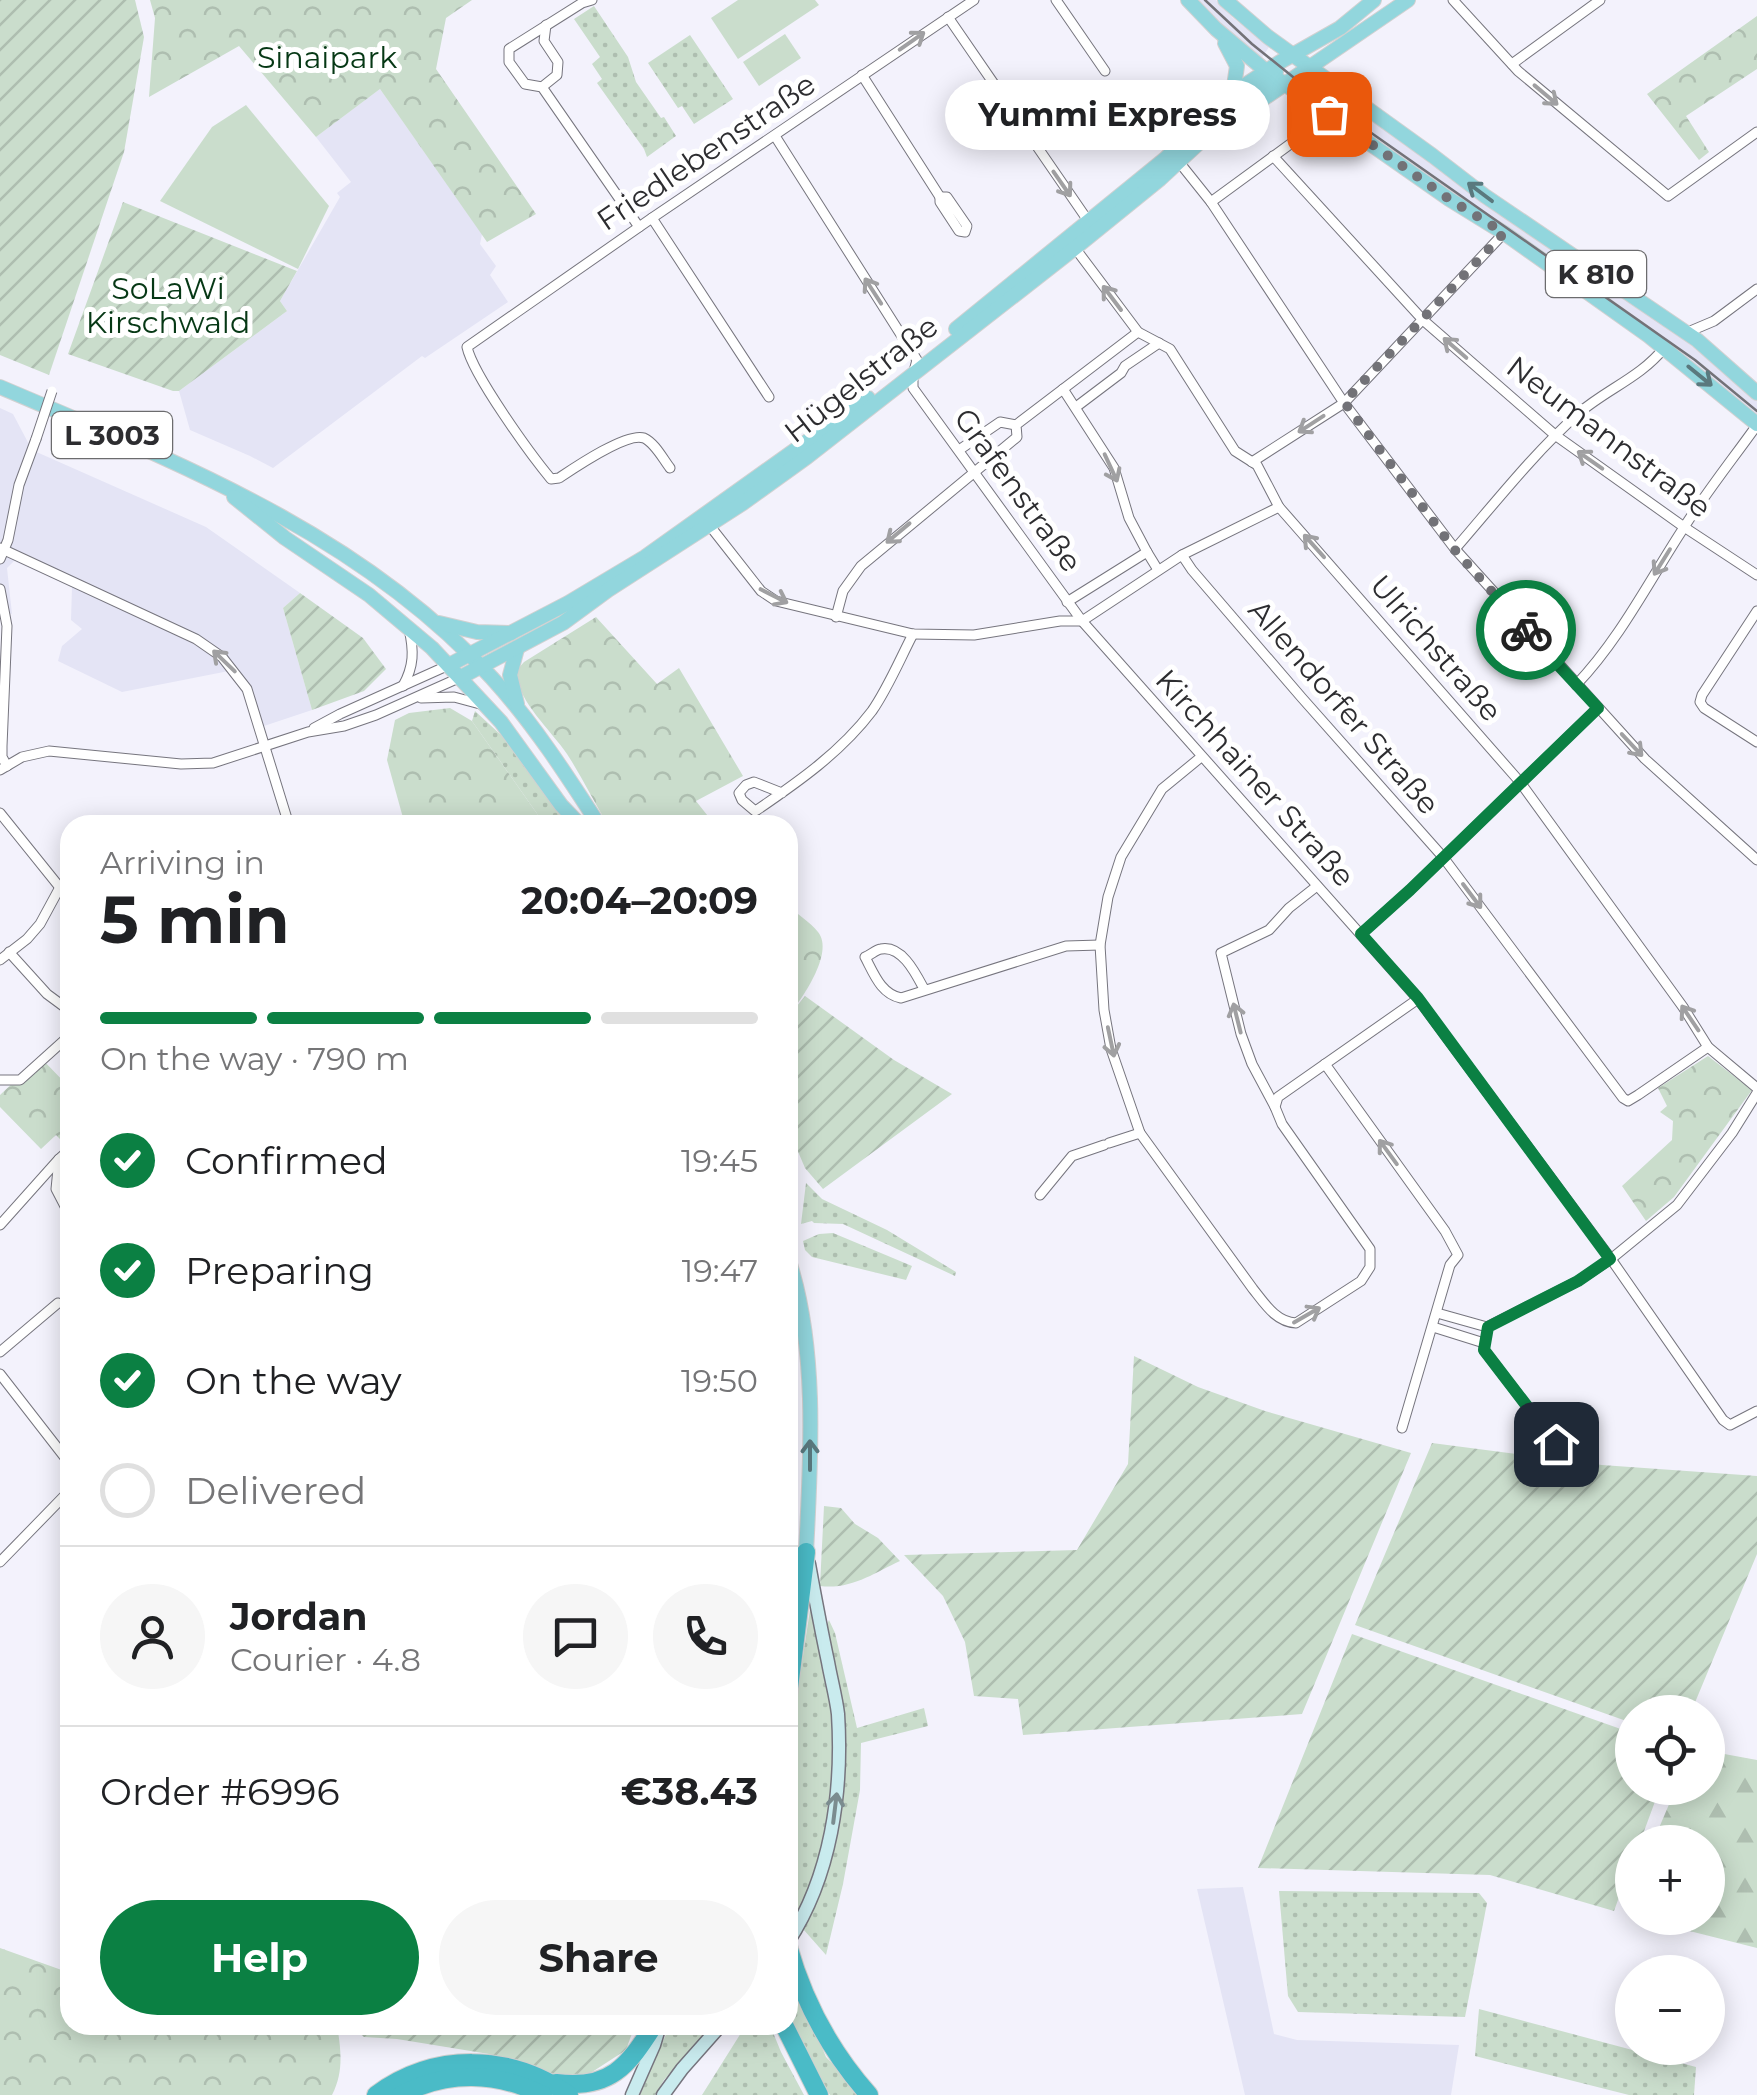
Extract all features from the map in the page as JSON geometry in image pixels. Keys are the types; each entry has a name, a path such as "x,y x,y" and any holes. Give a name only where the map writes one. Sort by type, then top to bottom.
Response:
{"highway":[{"path":"798,1616 806,1552"},
{"path":"798,1978 823,2033 869,2095"},
{"path":"376,2095 421,2070 454,2063 497,2064 520,2070 546,2089 589,2084 612,2076 634,2057 650,2035"},
{"path":"789,2035 819,2095"},
{"path":"401,2095 443,2079 475,2076 569,2095"}],"main road":[{"name":"K 810","path":"1188,0 1216,29 1279,70 1306,98 1664,348 1757,424"},
{"name":"K 810","path":"1225,0 1279,45 1279,70"},
{"name":"Hügelstraße","path":"449,665 645,557 909,376 1075,248 1092,226 1232,94 1279,70 1374,0"},
{"name":"Hügelstraße","path":"460,677 562,623 807,458 1092,226 1179,162 1279,70 1307,68 1408,0"},
{"path":"1306,98 1303,85 1311,56 1340,28"},
{"path":"1216,29 1238,66 1232,94"},
{"name":"K 810","path":"1279,70 1307,68 1684,332 1757,393"},
{"name":"L 3003","path":"0,386 262,504 383,581 481,667 519,710 592,815"},
{"name":"L 3003","path":"222,487 285,538 408,626 510,733 570,815"},
{"path":"710,526 729,498"},
{"path":"431,620 477,632 512,633"},
{"path":"516,649 510,675 519,710"},
{"path":"798,1290 810,1426 806,1552 838,1712 835,1813 821,1871 798,1924"},
{"path":"632,2095 656,2035"},
{"path":"663,2095 712,2035"}],"street":[{"path":"592,0 510,49 509,62 525,84 542,87 639,227"},
{"name":"Friedlebenstraße","path":"670,468 653,445 638,437 625,440 559,478 551,478 510,421 467,347 974,0"},
{"path":"1056,0 1105,71"},
{"path":"1453,0 1518,72 1668,196 1757,132"},
{"path":"1512,64 1600,0"},
{"path":"948,17 1092,226"},
{"path":"542,87 557,75 558,62 544,40 546,25"},
{"path":"530,36 544,40"},
{"path":"862,75 940,196"},
{"path":"1211,202 1308,131"},
{"name":"Grafenstraße","path":"774,136 909,376 1082,621"},
{"name":"Neumannstraße","path":"1272,156 1423,320 1555,435 1757,575"},
{"path":"1179,162 1211,202 1344,402 1454,549 1646,759 1757,860"},
{"path":"652,218 769,398"},
{"path":"1252,462 1344,402 1504,233"},
{"name":"Ulrichstraße","path":"1075,248 1138,332 1170,349 1235,451 1256,465 1279,507 1520,782 1708,1047 1757,1090"},
{"path":"1684,332 1714,321 1757,289"},
{"path":"1709,351 1707,336 1714,321"},
{"path":"1016,426 1138,332"},
{"path":"1076,406 1159,343"},
{"path":"1454,549 1555,435 1587,406 1646,368 1664,348"},
{"path":"1063,389 1114,468 1129,518 1158,570"},
{"path":"52,391 19,485 1,552 196,640 222,657 248,689 286,815"},
{"path":"960,450 1000,422 1016,426"},
{"path":"1576,684 1594,666 1684,527 1757,424"},
{"path":"836,617 843,591 860,566 1017,437 1016,426"},
{"path":"710,526 764,594 776,601 913,634 974,635 1082,621 1182,555 1279,507"},
{"path":"1067,602 1147,552"},
{"name":"Allendorfer Straße","path":"1182,555 1443,857 1623,1098 1628,1100 1640,1094 1708,1047"},
{"path":"0,588 7,626 4,768"},
{"path":"1757,611 1700,702 1757,742"},
{"name":"Kirchhainer Straße","path":"1082,621 1418,998 1724,1420 1730,1426 1757,1411"},
{"path":"401,688 414,656 408,626"},
{"path":"782,793 824,761 872,711 913,634"},
{"name":"Hügelstraße","path":"308,732 449,665"},
{"name":"Hügelstraße","path":"4,768 32,754 49,751 206,764 308,732 344,726 460,677"},
{"path":"414,699 454,696 488,708"},
{"path":"1361,934 1598,708"},
{"path":"1201,757 1162,789 1121,857 1108,897 1100,945 1110,1049 1140,1133 1271,1312 1286,1323 1296,1324 1360,1281 1370,1267 1370,1249 1282,1124 1276,1102 1252,1064 1221,953 1269,930 1317,886"},
{"path":"0,814 59,889 40,924 0,960"},
{"path":"924,989 913,968 896,951 882,948 866,957 879,984 901,998 1066,946 1100,945"},
{"path":"9,952 60,1004"},
{"path":"1276,1102 1418,998"},
{"path":"0,1080 20,1080 60,1045"},
{"path":"1325,1064 1458,1255 1450,1265 1402,1428"},
{"path":"1437,1313 1488,1327 1578,1281 1610,1259 1676,1205 1732,1133 1757,1090"},
{"path":"1040,1195 1072,1156 1140,1133"},
{"path":"59,1159 56,1189 60,1197"},
{"path":"0,1224 59,1159"},
{"path":"0,1352 58,1303"},
{"path":"1433,1326 1484,1342"},
{"path":"1488,1327 1484,1350 1556,1444"},
{"path":"0,1374 60,1451"},
{"path":"0,1562 60,1500"}],"shaded area":[{"path":"1196,0 1216,0 1269,47 1261,59 1225,29"},
{"path":"1314,78 1446,176 1681,337 1757,401 1757,414 1671,345 1308,92"},
{"path":"380,89 482,234 480,244 496,266 490,275 508,302 425,358 422,356 273,468 190,430 179,391 287,311 280,301 340,197 337,193 351,182 316,137"},
{"path":"0,408 13,414 32,450 206,527 300,593 283,608 312,710 261,727 239,669 122,692 58,661 62,646 82,629 71,620 72,587 14,561 7,568 12,614 0,610"},
{"path":"1243,1887 1274,2034 1297,2040 1459,2045 1451,2095 1245,2095 1197,1889"}],"green space":[{"path":"0,0 135,0 144,37 124,152 49,375 0,355"},
{"name":"Sinaipark","path":"150,0 472,0 446,18 436,69 536,214 487,242 380,89 316,137 239,46 149,97 155,18"},
{"path":"738,0 815,0 819,5 738,59 711,18"},
{"path":"594,6 628,57 636,82 676,136 647,157 597,83 602,79 592,64 600,57 574,19"},
{"path":"1757,16 1757,69 1686,116 1709,152 1699,160 1647,94"},
{"path":"785,34 801,58 759,86 743,62"},
{"path":"690,35 733,99 694,124 682,106 678,108 648,63"},
{"path":"246,105 329,206 298,269 160,201 212,127"},
{"name":"SoLaWi Kirschwald","path":"123,202 297,271 280,301 287,311 179,391 68,354"},
{"path":"300,593 363,638 386,669 364,691 312,710 283,608"},
{"path":"596,617 657,684 679,668 743,776 696,801 707,815 602,815 567,754 523,695 515,672 524,662"},
{"path":"450,708 472,721 538,815 402,815 387,760 395,720 409,713"},
{"path":"475,711 501,735 563,815 538,815 472,721"},
{"path":"798,914 822,941 819,964 798,1004"},
{"path":"805,996 894,1060 952,1094 823,1189 805,1168 798,1152 798,1005"},
{"path":"1708,1056 1752,1090 1674,1197 1646,1221 1622,1186 1672,1140 1673,1121 1660,1112 1667,1106 1658,1088"},
{"path":"40,1057 60,1078 60,1139 56,1135 41,1149 0,1107 0,1095"},
{"path":"806,1183 822,1199 887,1230 956,1272 955,1276 843,1224 801,1224"},
{"path":"833,1233 912,1266 906,1280 812,1257 805,1250 803,1241"},
{"path":"1134,1356 1198,1387 1265,1411 1411,1453 1302,1714 1023,1735 1018,1699 974,1696 965,1642 943,1596 904,1555 1077,1550 1128,1464"},
{"path":"1432,1443 1602,1465 1757,1476 1757,1554 1698,1695 1615,1695 1615,1717 1355,1625"},
{"path":"824,1506 841,1508 900,1561 852,1583 820,1586"},
{"path":"811,1603 819,1641 829,1620 835,1633 857,1728 924,1708 928,1726 861,1743 860,1790 826,1955 798,1923 798,1689"},
{"path":"1352,1634 1615,1727 1615,1805 1654,1805 1646,1825 1615,1825 1614,1911 1490,1875 1258,1868"},
{"path":"1725,1754 1757,1760 1757,1948 1705,1935 1725,1935 1725,1825 1660,1825 1669,1805 1725,1805"},
{"path":"1279,1891 1479,1893 1487,1903 1465,2017 1298,2012 1288,1996"},
{"path":"0,1948 60,1969 60,2035 339,2035 340,2043 338,2078 332,2095 0,2095"},
{"path":"798,1991 826,2057 863,2095 830,2095 798,2035"},
{"path":"1479,2009 1615,2045 1615,2065 1696,2067 1694,2095 1629,2095 1475,2056"},
{"path":"362,2035 631,2035 626,2050 589,2074 552,2075 489,2054"},
{"path":"666,2035 703,2035 655,2095 640,2095"},
{"path":"740,2035 774,2035 804,2095 702,2095"}],"tram line":[{"path":"1205,0 1303,85 1695,360 1757,411"}],"way so far":[{"path":"1329,114 1504,233 1344,402 1454,549 1526,630"}],"place":[{"name":"Yummi Express","path":"1329,114"}],"route":[{"path":"1526,630 1598,708 1361,934 1418,998 1610,1259 1578,1281 1488,1327 1484,1350 1556,1444"}]}
